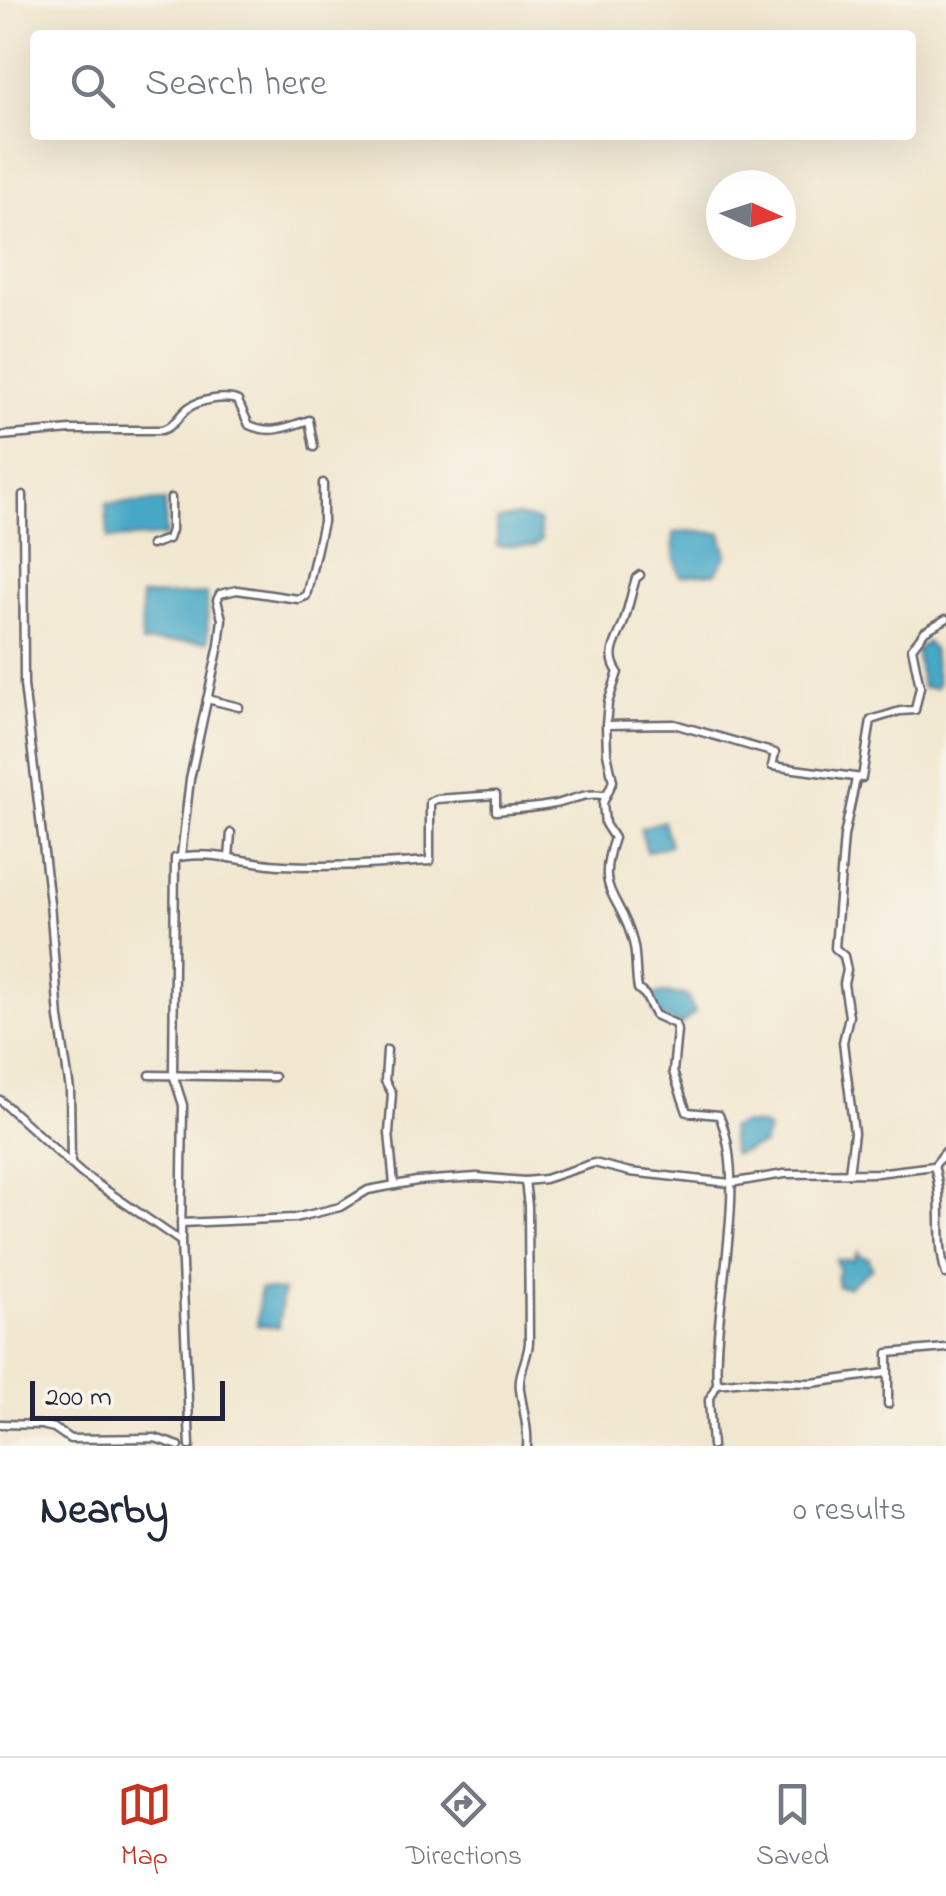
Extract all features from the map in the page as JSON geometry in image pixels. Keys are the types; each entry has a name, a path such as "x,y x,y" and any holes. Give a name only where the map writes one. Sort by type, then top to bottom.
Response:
{"street":[{"path":"0,436 71,430 162,430 172,427 192,406 229,397 238,401 249,425 256,428 272,432 309,420 314,447"},
{"path":"182,856 190,779 219,645 220,594 237,590 306,596 323,522 323,483"},
{"path":"22,495 24,686 70,1090 72,1164"},
{"path":"151,545 168,539 171,498"},
{"path":"640,576 636,578 625,621 613,647 612,658 618,672 606,725 613,781 604,794 606,824 614,838 606,873 612,898 634,944 636,984 654,1015 674,1024 674,1072 687,1112 719,1115 728,1143 730,1183 717,1384 709,1400 712,1446"},
{"path":"606,725 674,724 775,753 772,766 864,776 872,717 916,710 920,687 912,648 925,632 946,619"},
{"path":"208,699 239,707"},
{"path":"849,1173 854,1133 843,1042 849,1016 844,984 847,970 844,956 835,948 844,836 856,778"},
{"path":"190,1446 181,1242 182,1105 174,1074 175,858 229,858 330,867 430,861 430,802 436,799 496,794 496,811 548,802 558,804 586,793 604,794"},
{"path":"229,858 231,833"},
{"path":"387,1050 385,1081 392,1093 389,1133 394,1186"},
{"path":"150,1076 274,1077"},
{"path":"0,1100 72,1164 181,1242"},
{"path":"182,1223 295,1218 340,1207 368,1190 458,1178 525,1181 602,1163 630,1172 730,1183 784,1174 934,1166 946,1151"},
{"path":"934,1166 939,1192 939,1245 946,1274"},
{"path":"525,1181 528,1361 521,1370 520,1386 527,1446"},
{"path":"888,1404 886,1356 890,1351 946,1348"},
{"path":"717,1384 812,1384 886,1373"},
{"path":"0,1424 42,1425 70,1439 155,1438 180,1446"}],"water":[{"path":"165,501 166,536 108,539 106,504"},
{"path":"517,516 539,521 541,540 535,546 497,546 497,520"},
{"path":"674,533 721,533 727,555 716,573 681,576 675,561"},
{"path":"207,594 208,641 142,643 141,596"},
{"path":"927,642 933,650 938,684 935,688 922,687 916,650"},
{"path":"663,821 670,845 647,852 640,828"},
{"path":"662,993 687,995 695,1013 680,1025 656,1014 649,997"},
{"path":"761,1125 768,1130 763,1145 735,1154 730,1128"},
{"path":"858,1252 869,1258 872,1268 848,1287 838,1286 836,1260 853,1260"},
{"path":"260,1289 283,1291 279,1327 257,1325"}]}
